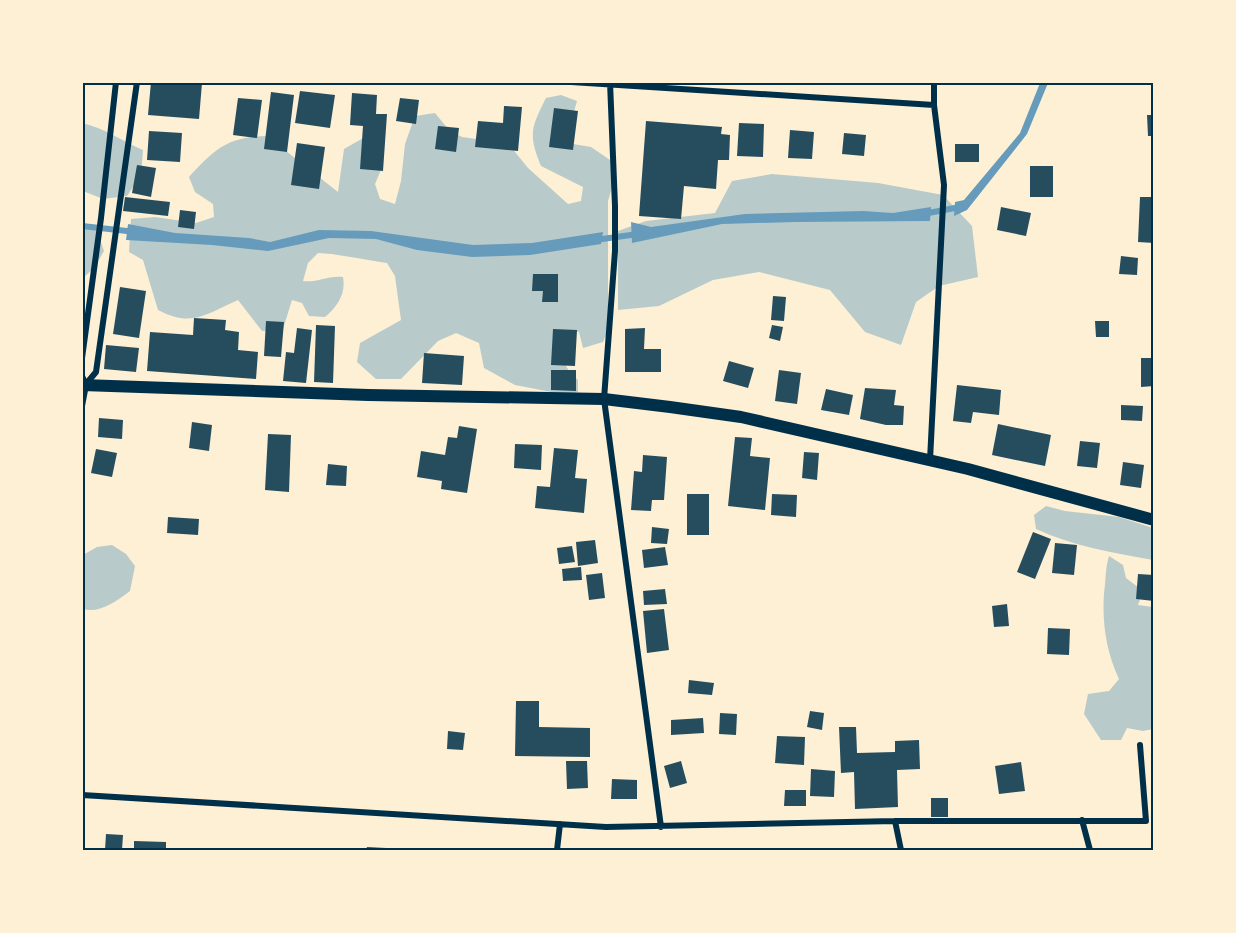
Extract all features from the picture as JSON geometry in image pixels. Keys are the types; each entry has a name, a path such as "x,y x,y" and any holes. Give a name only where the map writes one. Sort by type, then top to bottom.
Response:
{"main road":[{"path":"84,382 368,395 604,399 741,417 930,460 1154,520"}],"street":[{"path":"82,358 116,82"},
{"path":"82,406 84,382 96,372 137,82"},
{"path":"571,82 934,105"},
{"path":"930,460 944,186 934,105 934,82"},
{"path":"610,84 615,251 604,399 661,827"},
{"path":"82,795 606,827 895,821 1146,821 1140,745"},
{"path":"1082,820 1090,850"},
{"path":"895,821 901,850"},
{"path":"557,850 560,824"}],"shaded area":[{"path":"561,95 577,101 571,122 573,144 591,147 613,162 614,181 608,201 608,330 603,342 583,348 579,332 568,330 564,345 564,363 578,380 578,392 567,395 515,385 484,368 479,343 456,333 438,341 401,379 376,379 357,362 360,343 401,320 395,276 387,263 318,253 308,263 303,281 343,277 342,294 337,304 325,317 309,316 302,303 292,300 283,329 262,331 238,300 199,317 180,318 158,310 143,260 129,252 131,219 155,217 196,223 214,217 213,204 195,192 189,177 223,146 253,137 267,136 338,192 344,149 365,137 379,146 383,165 375,184 380,199 395,204 401,181 405,144 415,116 435,113 449,130 462,137 491,141 511,147 528,168 568,204 581,201 583,187 541,166 534,146 534,124 546,98"},
{"path":"82,123 105,131 143,150 141,175 127,196 103,199 83,191"},
{"path":"772,174 878,183 943,195 972,226 978,277 939,286 916,302 901,345 865,332 830,290 759,272 713,280 659,306 618,310 618,231 646,221 715,213 732,181"},
{"path":"83,222 97,231 104,251 94,268 83,278"},
{"path":"1046,506 1065,511 1119,517 1153,528 1153,560 1108,552 1036,529 1034,515"},
{"path":"112,545 126,554 135,566 130,591 101,608 83,609 83,555 97,547"},
{"path":"1109,556 1123,565 1126,578 1143,591 1138,605 1153,607 1153,729 1143,731 1127,728 1121,740 1101,740 1084,714 1088,694 1109,691 1119,679 1111,658 1104,626 1104,593"}],"water":[{"path":"1040,83 1048,83 1027,134 967,210 954,216 955,202 964,200 1020,133"},
{"path":"931,207 930,221 722,224 632,243 631,222 651,227 745,214 863,211 893,213"},
{"path":"128,224 175,233 249,238 270,242 319,230 371,231 473,245 532,243 603,232 601,244 530,255 472,257 417,250 376,239 329,238 268,251 126,240"}],"building":[{"path":"151,82 202,83 199,119 148,115"},
{"path":"300,91 335,95 330,128 295,123"},
{"path":"271,92 294,95 287,152 264,149"},
{"path":"352,93 377,95 376,114 387,114 383,171 360,169 363,126 350,125"},
{"path":"238,98 262,100 257,138 233,135"},
{"path":"400,98 419,100 416,124 396,121"},
{"path":"504,106 522,107 518,151 475,147 478,121 503,123"},
{"path":"554,108 578,111 573,150 549,147"},
{"path":"1147,115 1154,115 1154,136 1148,136"},
{"path":"646,121 722,127 721,134 730,135 729,160 718,160 716,189 684,186 681,219 639,216"},
{"path":"739,123 764,124 763,157 737,156"},
{"path":"438,126 459,128 456,152 435,149"},
{"path":"790,130 814,132 812,159 788,158"},
{"path":"149,131 182,133 180,162 147,160"},
{"path":"844,133 866,135 864,156 842,154"},
{"path":"297,143 325,147 319,189 291,185"},
{"path":"955,144 979,144 979,162 955,162"},
{"path":"137,165 156,168 151,197 132,193"},
{"path":"1030,166 1053,166 1053,197 1030,197"},
{"path":"125,197 170,202 168,216 123,211"},
{"path":"1140,197 1154,197 1154,243 1138,242"},
{"path":"1001,207 1031,213 1026,236 997,230"},
{"path":"180,210 196,212 194,229 178,227"},
{"path":"1121,256 1138,258 1137,275 1119,274"},
{"path":"533,274 558,274 558,302 542,302 543,291 532,291"},
{"path":"120,287 146,291 139,338 113,334"},
{"path":"773,296 786,297 784,321 771,320"},
{"path":"194,318 226,320 225,330 239,332 238,350 258,352 256,379 147,371 150,332 193,335"},
{"path":"266,321 284,322 281,357 264,356"},
{"path":"1095,321 1109,321 1109,337 1096,337"},
{"path":"316,325 335,326 333,383 314,382"},
{"path":"772,325 783,327 780,341 769,338"},
{"path":"297,328 312,330 306,383 283,381 286,352 294,353"},
{"path":"645,328 644,349 661,349 661,372 625,372 625,329"},
{"path":"553,329 577,330 575,366 551,365"},
{"path":"106,345 139,348 136,372 104,369"},
{"path":"424,353 464,356 462,385 422,383"},
{"path":"1141,358 1154,358 1154,386 1141,387"},
{"path":"729,361 754,368 748,388 723,381"},
{"path":"551,370 576,370 576,391 551,390"},
{"path":"779,370 801,373 797,404 775,401"},
{"path":"957,385 1001,390 999,415 973,412 971,423 953,421"},
{"path":"865,388 896,390 894,405 904,406 903,425 886,425 860,419"},
{"path":"826,389 853,395 849,415 821,410"},
{"path":"1121,405 1143,406 1142,421 1121,420"},
{"path":"99,418 123,420 122,439 98,437"},
{"path":"192,422 212,425 209,451 189,448"},
{"path":"998,424 1051,435 1045,466 992,455"},
{"path":"459,426 477,429 467,493 441,489 442,481 417,477 421,451 445,455 448,437 457,438"},
{"path":"268,434 291,435 289,492 265,490"},
{"path":"735,437 752,438 750,456 770,458 765,510 728,506"},
{"path":"1080,441 1100,443 1097,468 1077,466"},
{"path":"515,444 542,445 541,470 514,468"},
{"path":"554,448 578,450 575,478 587,479 584,513 535,508 537,486 550,487"},
{"path":"96,449 117,453 112,477 91,473"},
{"path":"804,452 819,453 817,480 802,478"},
{"path":"643,455 667,457 664,500 652,500 651,511 631,510 634,471 642,472"},
{"path":"1123,462 1144,465 1141,488 1120,485"},
{"path":"328,464 347,466 346,486 326,485"},
{"path":"687,494 709,494 709,535 687,535"},
{"path":"772,494 797,495 796,517 771,515"},
{"path":"168,517 199,519 198,535 167,533"},
{"path":"652,527 669,529 667,544 651,543"},
{"path":"1033,532 1051,539 1035,579 1017,572"},
{"path":"595,540 598,563 578,566 576,542"},
{"path":"1055,543 1077,545 1074,575 1052,573"},
{"path":"572,546 575,562 559,564 557,548"},
{"path":"665,547 668,565 644,568 642,550"},
{"path":"581,567 582,580 563,581 562,569"},
{"path":"602,573 605,598 589,600 586,575"},
{"path":"1138,574 1154,575 1154,601 1136,599"},
{"path":"665,589 667,604 644,605 643,591"},
{"path":"1007,604 1009,626 994,627 992,606"},
{"path":"664,609 669,650 647,653 643,611"},
{"path":"1048,628 1070,629 1069,655 1047,654"},
{"path":"689,680 714,683 712,695 688,693"},
{"path":"516,701 539,701 539,727 590,728 590,757 515,756"},
{"path":"810,711 824,713 822,730 807,727"},
{"path":"720,713 737,714 736,735 719,734"},
{"path":"703,718 704,733 671,735 671,720"},
{"path":"839,727 856,727 857,753 895,752 895,741 919,740 920,769 897,770 898,807 855,809 854,772 841,773"},
{"path":"448,731 465,733 463,750 447,749"},
{"path":"777,736 805,737 804,765 775,763"},
{"path":"566,761 587,761 588,788 567,789"},
{"path":"681,761 687,783 670,788 664,766"},
{"path":"1021,762 1025,791 999,794 995,766"},
{"path":"811,769 835,771 834,797 810,796"},
{"path":"612,779 637,780 637,799 611,799"},
{"path":"785,790 806,790 806,806 784,806"},
{"path":"931,798 948,798 948,817 931,817"},
{"path":"106,834 123,835 122,850 105,850"},
{"path":"134,841 166,842 166,850 134,850"},
{"path":"367,847 386,848 386,850 366,850"}],"waterway":[{"path":"923,214 960,207"},
{"path":"82,226 136,232"},
{"path":"595,240 638,234"}]}
